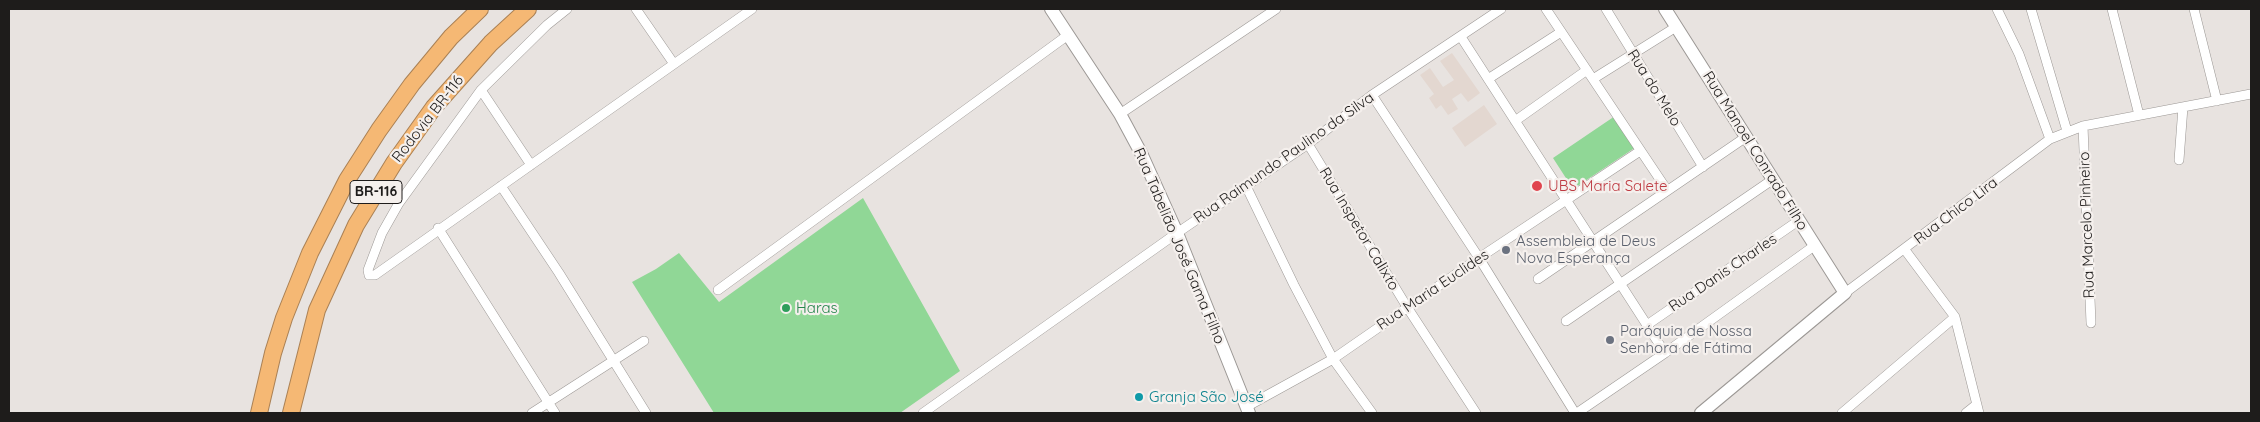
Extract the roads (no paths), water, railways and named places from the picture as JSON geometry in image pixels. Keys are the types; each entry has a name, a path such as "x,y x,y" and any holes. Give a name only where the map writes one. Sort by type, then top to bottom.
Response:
{"highway":[{"name":"Rodovia BR-116","path":"259,413 273,353 284,318 310,253 347,180 379,130 412,84 451,38 480,9"},
{"name":"Rodovia BR-116","path":"291,413 317,310 356,225 394,163 434,107 468,67 528,9"}],"street":[{"path":"567,9 547,25 481,90 396,208 382,233 368,270 369,275 375,275 438,228 501,186 752,9"},
{"path":"636,9 674,64"},
{"name":"Rua Tabelião José Gama Filho","path":"1051,9 1120,114 1141,153 1177,233 1248,410"},
{"path":"1120,114 1276,9"},
{"name":"Rua Raimundo Paulino da Silva","path":"923,413 1177,233 1308,144 1372,95 1501,9"},
{"path":"1546,9 1667,190"},
{"name":"Rua do Melo","path":"1606,9 1703,167"},
{"name":"Rua Manoel Conrado Filho","path":"1665,9 1845,293"},
{"path":"1997,9 2019,54 2050,139"},
{"path":"2031,9 2067,131"},
{"path":"2112,9 2139,115"},
{"path":"2194,9 2217,101"},
{"path":"1593,79 1676,27"},
{"path":"1488,79 1561,32"},
{"path":"718,290 1068,35"},
{"path":"1461,37 1666,353"},
{"path":"1515,121 1587,70"},
{"path":"481,90 531,165"},
{"name":"Rua Chico Lira","path":"1701,413 1845,293 1905,250 2050,139 2084,126 2251,94"},
{"path":"1372,95 1479,258 1576,413 1666,353 1814,246"},
{"path":"2180,160 2184,107"},
{"name":"Rua Marcelo Pinheiro","path":"2084,126 2091,323"},
{"path":"1538,278 1746,138"},
{"name":"Rua Inspetor Calixto","path":"1308,144 1407,307 1476,413"},
{"name":"Rua Maria Euclides","path":"1248,410 1333,359 1479,258 1640,151"},
{"path":"1566,321 1772,180"},
{"path":"501,186 559,273 646,413"},
{"path":"1246,186 1294,286 1333,359 1372,413"},
{"name":"Rua Danis Charles","path":"1647,325 1798,221"},
{"path":"438,228 555,413"},
{"path":"1905,250 1955,317 1978,409 1966,413"},
{"path":"1842,413 1955,317"},
{"path":"532,413 644,341"}],"place":[{"name":"UBS Maria Salete","path":"1537,186"},
{"name":"Assembleia de Deus Nova Esperança","path":"1506,250"},
{"name":"Haras","path":"786,308"},
{"name":"Paróquia de Nossa Senhora de Fátima","path":"1610,340"},
{"name":"Granja São José","path":"1139,397"}]}
